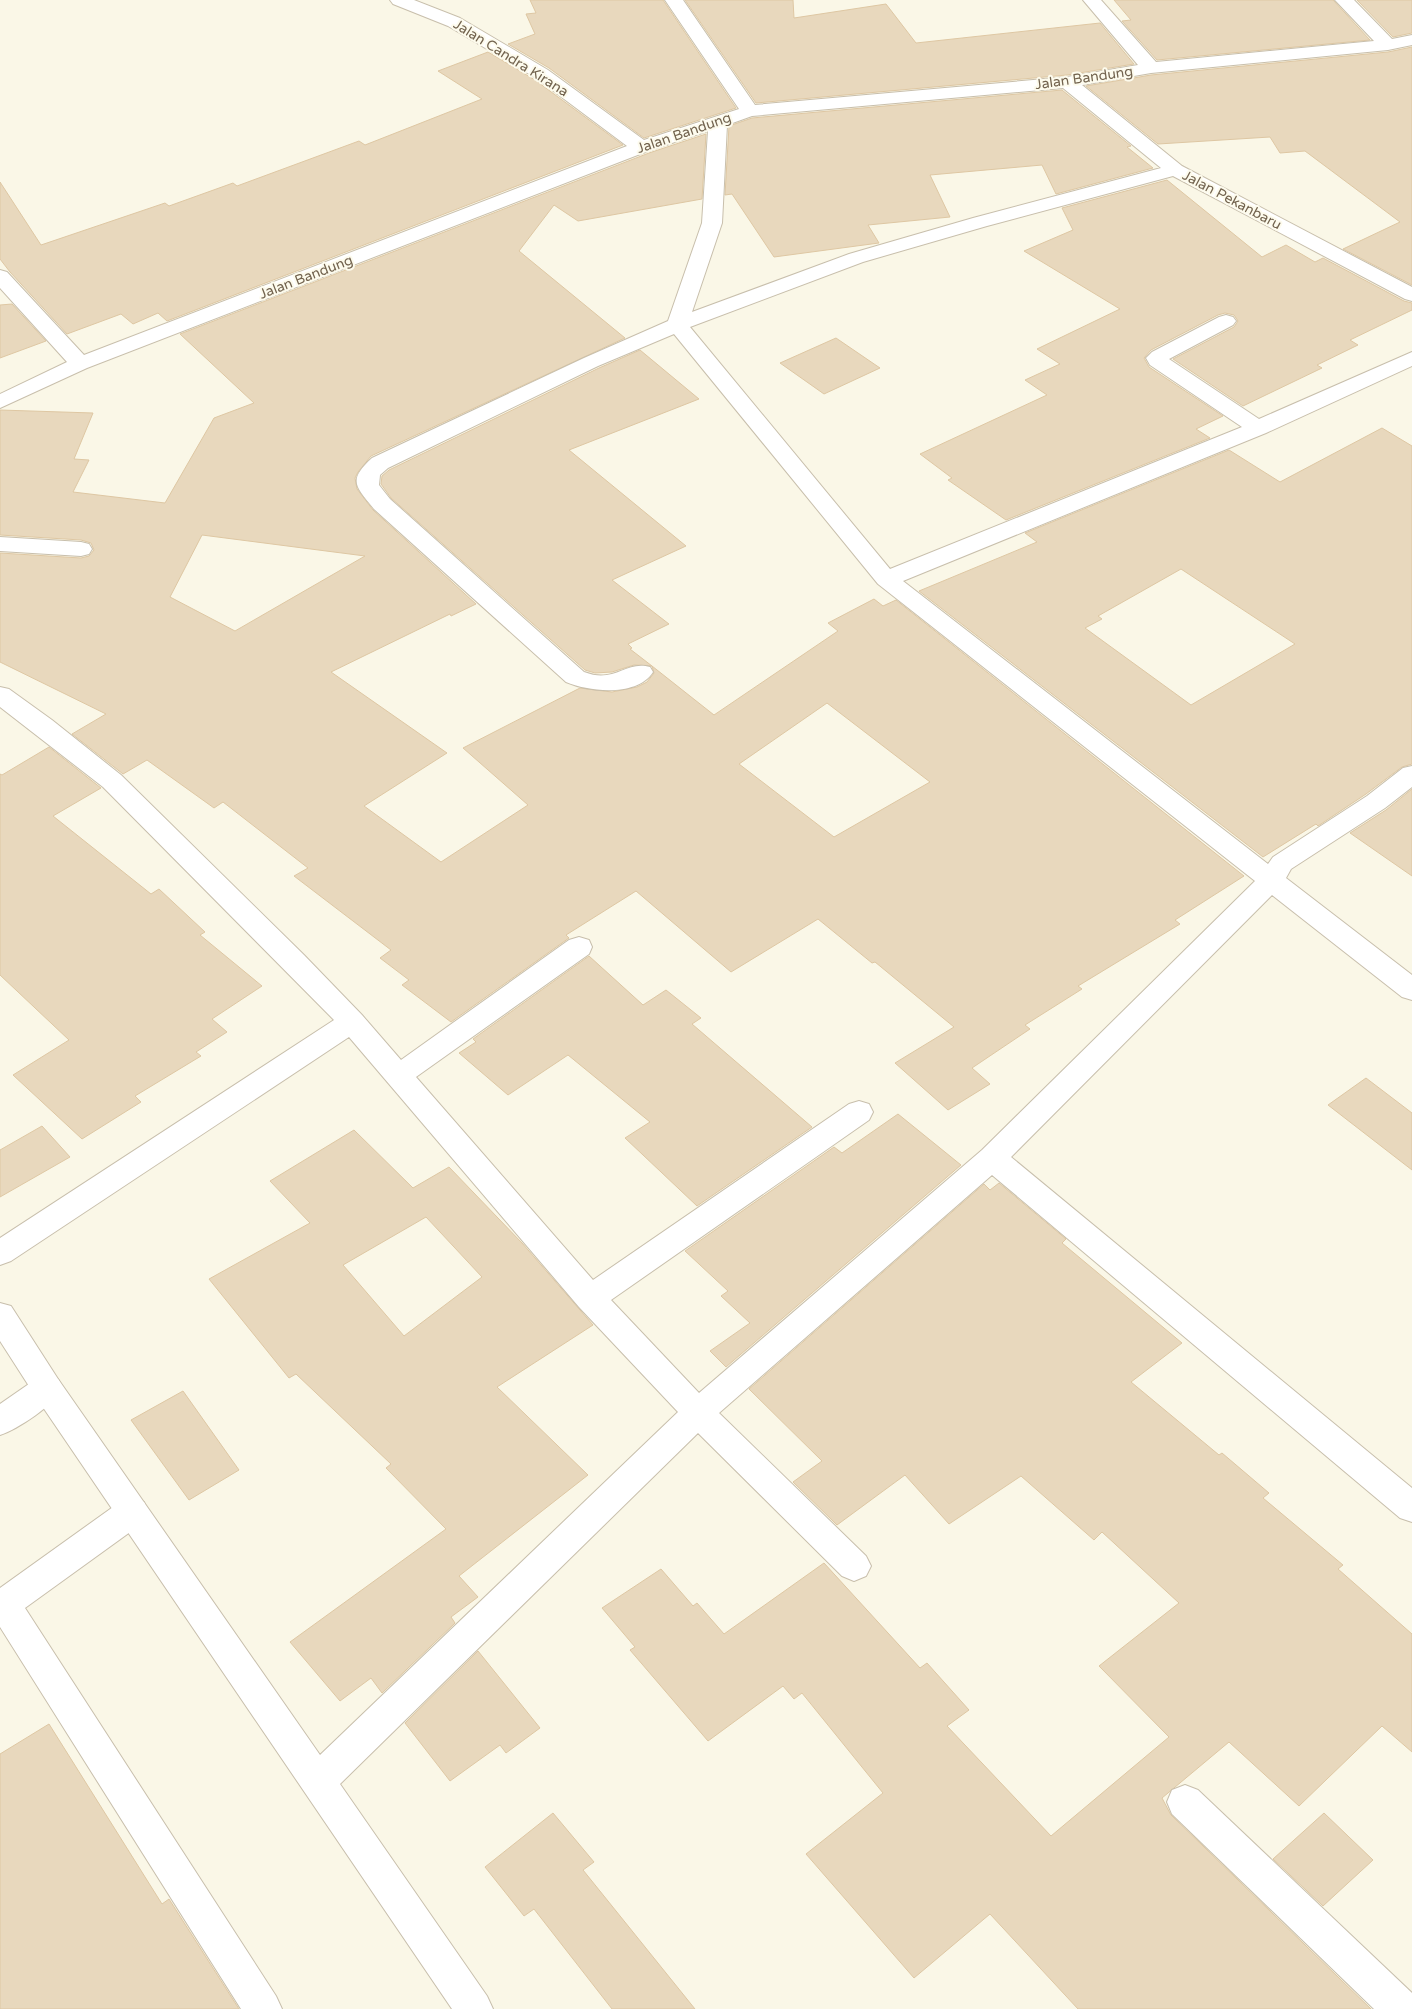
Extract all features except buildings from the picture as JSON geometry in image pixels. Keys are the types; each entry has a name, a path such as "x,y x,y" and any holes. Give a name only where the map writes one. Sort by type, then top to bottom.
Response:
{"street":[{"name":"Jalan Candra Kirana","path":"399,0 454,22 534,69 641,147"},
{"path":"674,0 750,111"},
{"path":"1092,0 1151,68"},
{"path":"1344,0 1388,45"},
{"name":"Jalan Bandung","path":"0,402 80,364 641,147 750,111 1067,82 1151,68 1388,45 1412,40"},
{"name":"Jalan Pekanbaru","path":"1067,82 1175,170 1412,295"},
{"path":"676,325 712,223 718,121"},
{"path":"641,672 627,679 601,685 575,678 382,504 368,486 369,473 380,464 573,370 676,325 856,258 980,222 1175,170"},
{"path":"0,276 80,364"},
{"path":"1226,321 1159,356 1156,358 1157,362 1258,428"},
{"path":"676,325 886,579 1412,990"},
{"path":"886,579 1258,428 1412,358"},
{"path":"0,544 81,549"},
{"path":"0,694 112,782 294,962 352,1022 590,1298 698,1412 854,1566"},
{"path":"318,1781 698,1412 992,1158 1270,880 1282,863 1376,802 1412,774"},
{"path":"398,1076 579,948"},
{"path":"0,1253 352,1022"},
{"path":"590,1298 858,1112"},
{"path":"992,1158 1412,1508"},
{"path":"0,1315 47,1388 474,2009"},
{"path":"0,1422 47,1388"},
{"path":"132,1512 2,1605 264,2009"},
{"path":"1185,1802 1401,2009"}]}
